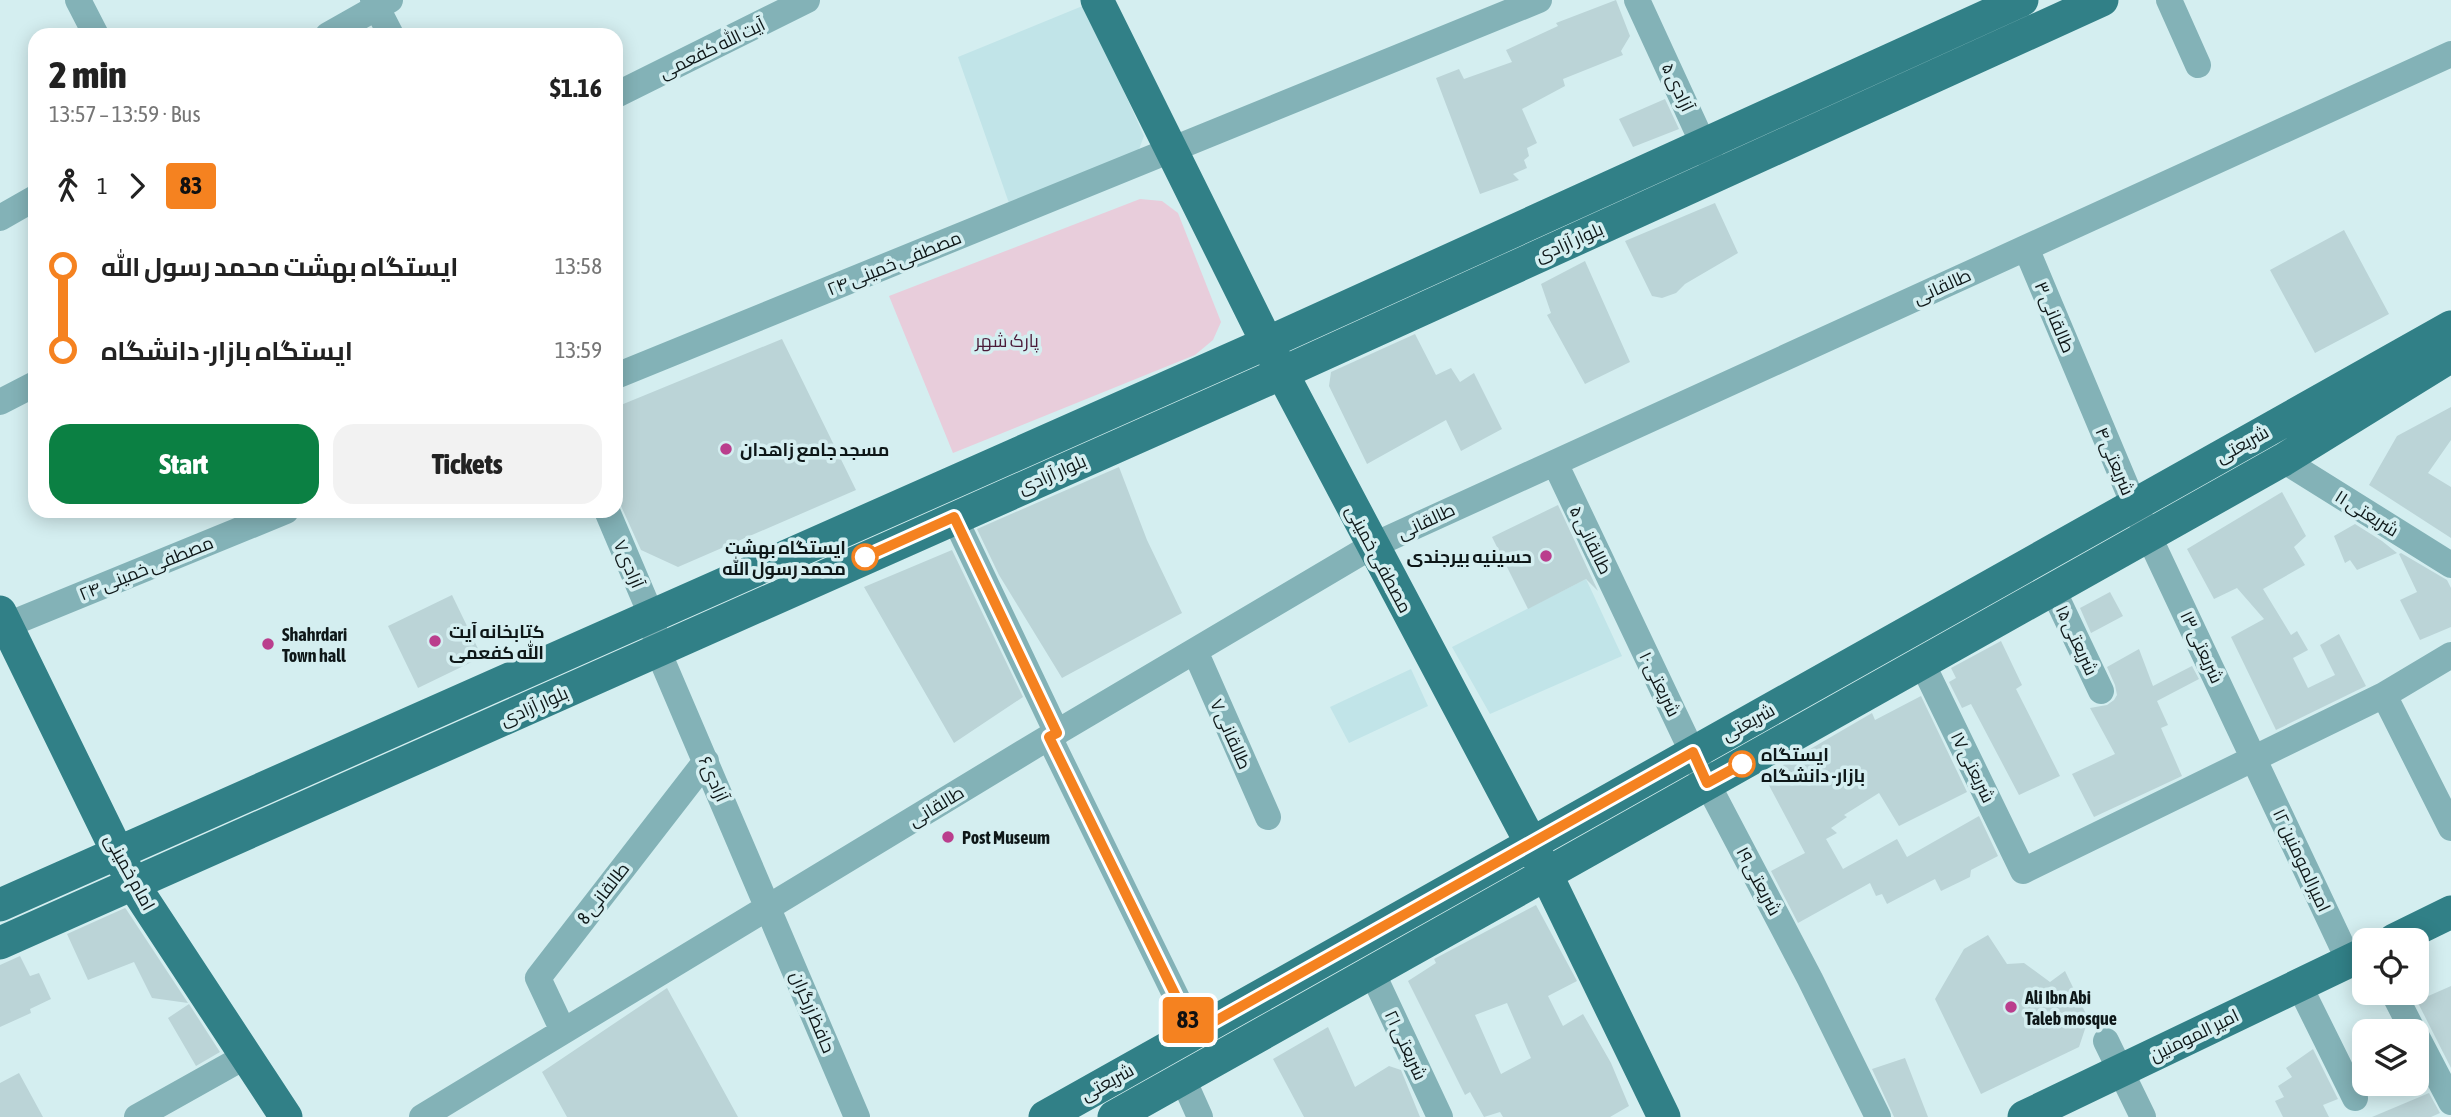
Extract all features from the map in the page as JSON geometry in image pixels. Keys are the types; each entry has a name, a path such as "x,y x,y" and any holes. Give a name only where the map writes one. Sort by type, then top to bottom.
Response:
{"main road":[{"name":"مصطفی خمینی","path":"1097,0 1282,373 1531,843 1664,1117"},
{"name":"بلوار آزادی","path":"0,943 1282,373 1711,160 2022,0"},
{"name":"بلوار آزادی","path":"0,905 1267,343 2102,0"},
{"name":"شریعتی","path":"1045,1117 2451,327"},
{"name":"شریعتی","path":"1114,1117 2283,460 2451,356"},
{"name":"امام خمینی","path":"2,621 133,884 286,1117"},
{"path":"272,785 285,817"},
{"path":"2418,928 2451,912"},
{"name":"امیر المومنین","path":"2024,1117 2352,960"}],"street":[{"name":"آیت الله کفعمی","path":"623,92 807,0"},
{"name":"مصطفی خمینی ۲۴","path":"623,373 1539,0"},
{"name":"آزادی ۵","path":"1637,0 1711,160"},
{"path":"2169,0 2198,65"},
{"path":"339,28 380,3 389,28"},
{"path":"80,4 92,28"},
{"name":"طالقانی","path":"422,1117 1053,735 1372,546 2451,54"},
{"path":"0,218 28,202"},
{"name":"طالقانی ۳","path":"2026,248 2084,385"},
{"name":"شریعتی ۴","path":"2084,385 2149,535"},
{"path":"0,402 28,388"},
{"name":"شریعتی ۱۱","path":"2283,460 2451,565"},
{"name":"طالقانی ۵","path":"1555,463 1628,617"},
{"path":"954,517 1122,885 1194,1033"},
{"name":"مصطفی خمینی ۲۴","path":"2,621 268,518"},
{"name":"آزادی۷","path":"610,518 652,617 658,651"},
{"name":"شریعتی ۱۳","path":"2149,535 2254,758"},
{"name":"شریعتی ۱۵","path":"2053,590 2101,691"},
{"name":"شریعتی ۱۰","path":"1628,617 1707,783"},
{"name":"آزادی۶","path":"658,651 769,907"},
{"name":"طالقانی ۷","path":"1195,652 1268,817"},
{"path":"2254,758 2384,695 2451,655"},
{"name":"شریعتی ۱۷","path":"1922,663 2024,871 2254,758"},
{"path":"2384,695 2451,828"},
{"name":"امیرالمومنین ۱۲","path":"2254,758 2352,948"},
{"name":"طالقانی 8","path":"563,1031 538,978 706,761"},
{"name":"شریعتی ۱۹","path":"1707,783 1810,979 1878,1117"},
{"name":"حافظ زرگران","path":"769,907 857,1117"},
{"name":"شریعتی ۲۱","path":"1372,972 1440,1117"},
{"path":"2299,985 2355,1098"},
{"path":"2106,1041 2143,1117"},
{"path":"137,1117 246,1056"},
{"path":"2429,1060 2451,1102"},
{"path":"1182,1079 1200,1117"}],"shaded area":[{"path":"1085,5 1144,136 1138,152 1010,206 958,57"},
{"path":"1586,579 1622,656 1490,714 1452,647"},
{"path":"1411,669 1428,706 1349,743 1330,707"}],"green space":[{"name":"پارک شهر","path":"1140,199 1162,201 1178,213 1221,322 1213,340 1195,355 953,453 889,296"}],"building":[{"path":"1616,0 1630,36 1621,51 1623,55 1563,79 1565,86 1522,109 1537,143 1527,148 1529,156 1524,160 1527,168 1513,174 1519,180 1480,194 1436,78 1459,69 1464,79 1512,62 1506,50 1558,26 1556,23"},
{"path":"1665,99 1679,129 1633,147 1619,119"},
{"path":"1715,203 1738,253 1685,284 1676,293 1662,298 1652,296 1625,241"},
{"path":"2344,230 2389,314 2315,353 2270,270"},
{"path":"1585,261 1630,362 1585,384 1547,315 1551,313 1541,284"},
{"path":"1415,334 1436,375 1451,368 1460,382 1474,373 1502,429 1461,451 1446,420 1367,464 1329,386 1331,372"},
{"name":"مسجد جامع زاهدان","path":"782,339 856,490 678,567 641,550 623,510 623,404"},
{"path":"2451,407 2451,440 2428,473 2451,487 2451,538 2369,485 2397,436"},
{"path":"1119,467 1147,540 1182,613 1062,678 999,575 977,529"},
{"path":"2282,492 2306,536 2294,547 2305,565 2263,589 2291,635 2297,631 2308,650 2293,658 2308,688 2335,675 2320,645 2339,634 2366,686 2276,730 2231,637 2264,619 2237,588 2214,599 2187,549"},
{"name":"حسینیه بیرجندی","path":"1558,505 1598,591 1586,579 1528,609 1492,537"},
{"path":"2355,524 2397,553 2357,570 2350,560 2345,563 2334,536"},
{"path":"952,550 1023,697 954,743 864,587"},
{"path":"2399,554 2447,580 2451,588 2451,627 2420,640 2400,600 2417,592"},
{"path":"2110,592 2123,616 2091,633 2080,608"},
{"name":"کتابخانه آیت الله کفعمی","path":"452,595 482,657 418,688 388,626"},
{"path":"2001,641 2022,685 2016,689 2060,776 2019,795 1971,704 1962,708 1949,682 1956,678 1951,668"},
{"path":"2139,649 2153,686 2192,666 2199,679 2157,701 2168,725 2161,728 2182,776 2094,817 2072,774 2115,754 2090,708 2107,705 2114,700 2117,695 2115,685 2107,667"},
{"path":"1921,696 1967,792 1899,826 1879,793 1844,815 1847,817 1831,828 1837,833 1826,839 1843,869 1897,839 1907,857 1979,816 1998,856 1971,870 1970,877 1941,891 1935,879 1887,904 1882,894 1876,896 1870,883 1798,923 1771,871 1805,853 1764,776 1872,713 1875,720"},
{"path":"1536,905 1577,981 1548,996 1563,1026 1583,1014 1611,1063 1629,1106 1610,1117 1503,1117 1500,1112 1484,1117 1470,1092 1465,1095 1408,981 1436,963 1434,959","holes":["1507,1003 1531,1058 1501,1074 1475,1015"]},
{"path":"125,908 188,1003 152,998 134,962 88,980 67,934"},
{"name":"Ali Ibn Abi Taleb mosque","path":"1988,935 2007,964 2024,963 2050,982 2065,971 2087,1016 2087,1023 2079,1047 1981,1094 1935,999 1964,949"},
{"path":"20,956 30,976 39,973 51,999 30,1009 31,1013 0,1027 0,965"},
{"path":"2451,986 2451,1068 2429,1025 2429,1019 2426,1019 2419,1005 2429,1005 2429,996"},
{"path":"667,988 738,1117 567,1117 542,1072"},
{"path":"189,1004 220,1052 196,1066 168,1018"},
{"path":"1328,1027 1355,1087 1389,1066 1401,1070 1420,1117 1304,1117 1273,1059"},
{"path":"2313,1049 2338,1099 2323,1105 2329,1117 2283,1117 2275,1101 2284,1097 2278,1086 2292,1077 2286,1068"},
{"path":"1905,1058 1928,1117 1894,1117 1872,1069"},
{"path":"19,1073 43,1117 0,1117 0,1083"},
{"path":"2429,1093 2440,1113 2431,1117 2372,1117 2422,1096 2429,1096"}],"bus line":[{"name":"83","path":"865,557 954,517 1057,733 1049,737 1194,1033 1693,752 1707,783 1742,764"}],"place":[{"name":"مسجد جامع زاهدان","path":"726,449"},
{"name":"حسینیه بیرجندی","path":"1546,556"},
{"name":"ایستگاه بهشت محمد رسول الله","path":"865,557"},
{"name":"کتابخانه آیت الله کفعمی","path":"435,641"},
{"name":"Shahrdari Town hall","path":"268,644"},
{"name":"ایستگاه بازار- دانشگاه","path":"1742,764"},
{"name":"Post Museum","path":"948,837"},
{"name":"Ali Ibn Abi Taleb mosque","path":"2011,1007"}]}
